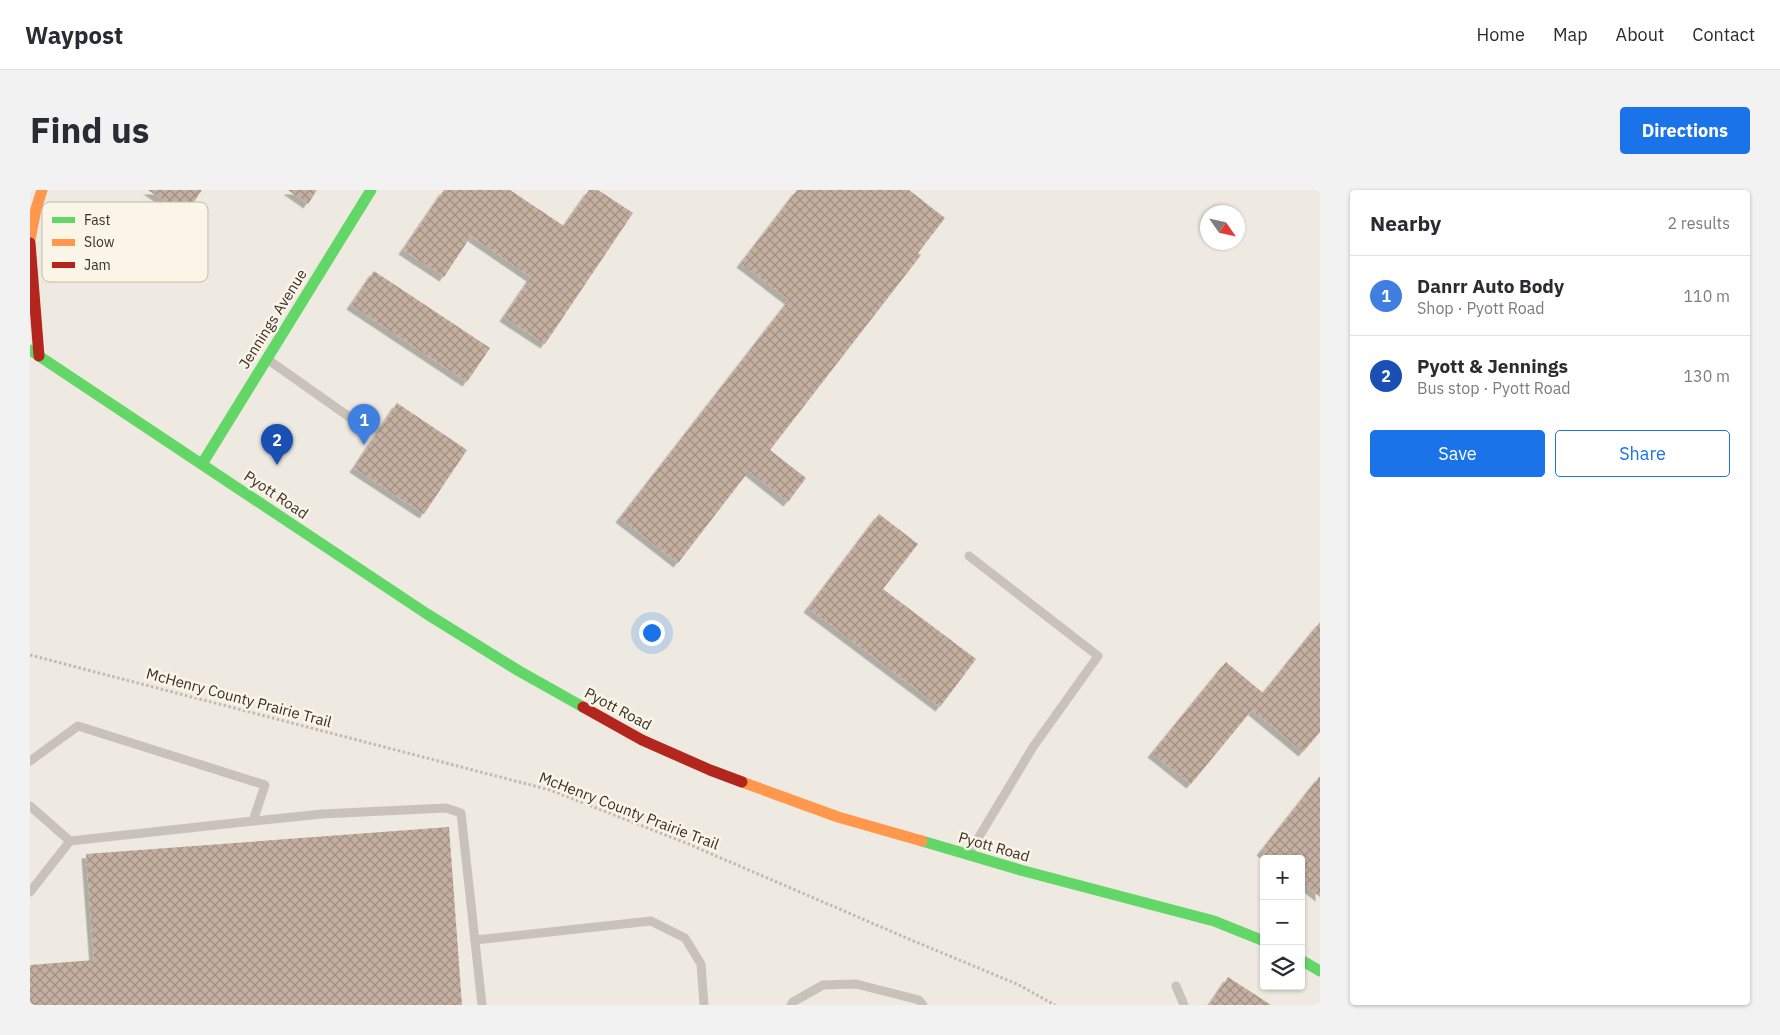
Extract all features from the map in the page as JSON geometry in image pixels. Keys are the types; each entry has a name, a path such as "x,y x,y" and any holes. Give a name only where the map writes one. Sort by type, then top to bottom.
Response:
{"street":[{"path":"35,353 30,241 42,190"},
{"name":"Jennings Avenue","path":"202,464 371,190"},
{"name":"Pyott Road","path":"35,353 400,596 494,656 642,740 710,770 838,817 1024,872 1214,921 1260,939"},
{"path":"1305,962 1320,971"}],"lane":[{"path":"266,359 365,428"},
{"path":"968,855 1033,747 1098,656 969,556"},
{"path":"30,761 78,726 265,785 253,821"},
{"path":"30,806 70,841"},
{"path":"30,892 70,841 322,814 446,808 461,813 482,1005"},
{"path":"475,940 651,921 685,938 700,964 704,1005"},
{"path":"791,1005 823,985 848,984 894,992 919,1000 923,1005"},
{"path":"1176,986 1184,1005"}],"path":[{"name":"McHenry County Prairie Trail","path":"30,655 550,790 686,843 1017,984 1055,1005"}],"building":[{"path":"148,190 202,190 194,202 166,202"},
{"path":"288,190 317,190 308,204"},
{"path":"444,190 510,190 564,226 589,190 598,190 633,213 545,344 504,317 531,277 471,236 444,277 403,250"},
{"path":"797,190 909,190 945,218 918,253 921,255 770,450 806,478 788,502 749,471 678,563 620,518 789,300 741,263"},
{"path":"374,271 490,348 467,382 351,305"},
{"path":"397,403 467,450 424,514 354,468"},
{"path":"879,514 918,544 883,589 976,659 940,707 808,608"},
{"path":"1320,622 1320,732 1303,752 1252,710 1191,784 1152,753 1226,662 1263,693"},
{"path":"1320,776 1320,897 1305,885 1305,855 1266,855 1261,851"},
{"path":"449,827 462,1005 30,1005 30,965 94,960 86,854"},
{"path":"1228,977 1271,1005 1209,1005"}],"traffic: fast":[{"path":"202,464 371,190"},
{"path":"30,350 427,614 519,671 583,707"},
{"path":"922,841 1024,871 1214,921 1260,939"},
{"path":"1305,962 1320,971"}],"traffic: slow":[{"path":"30,240 42,190"},
{"path":"742,782 838,817 922,841"}],"traffic: jam":[{"path":"30,243 39,356"},
{"path":"583,707 642,740 742,782"}],"place":[{"name":"Danrr Auto Body","path":"364,445"},
{"name":"Pyott & Jennings","path":"277,465"}]}
